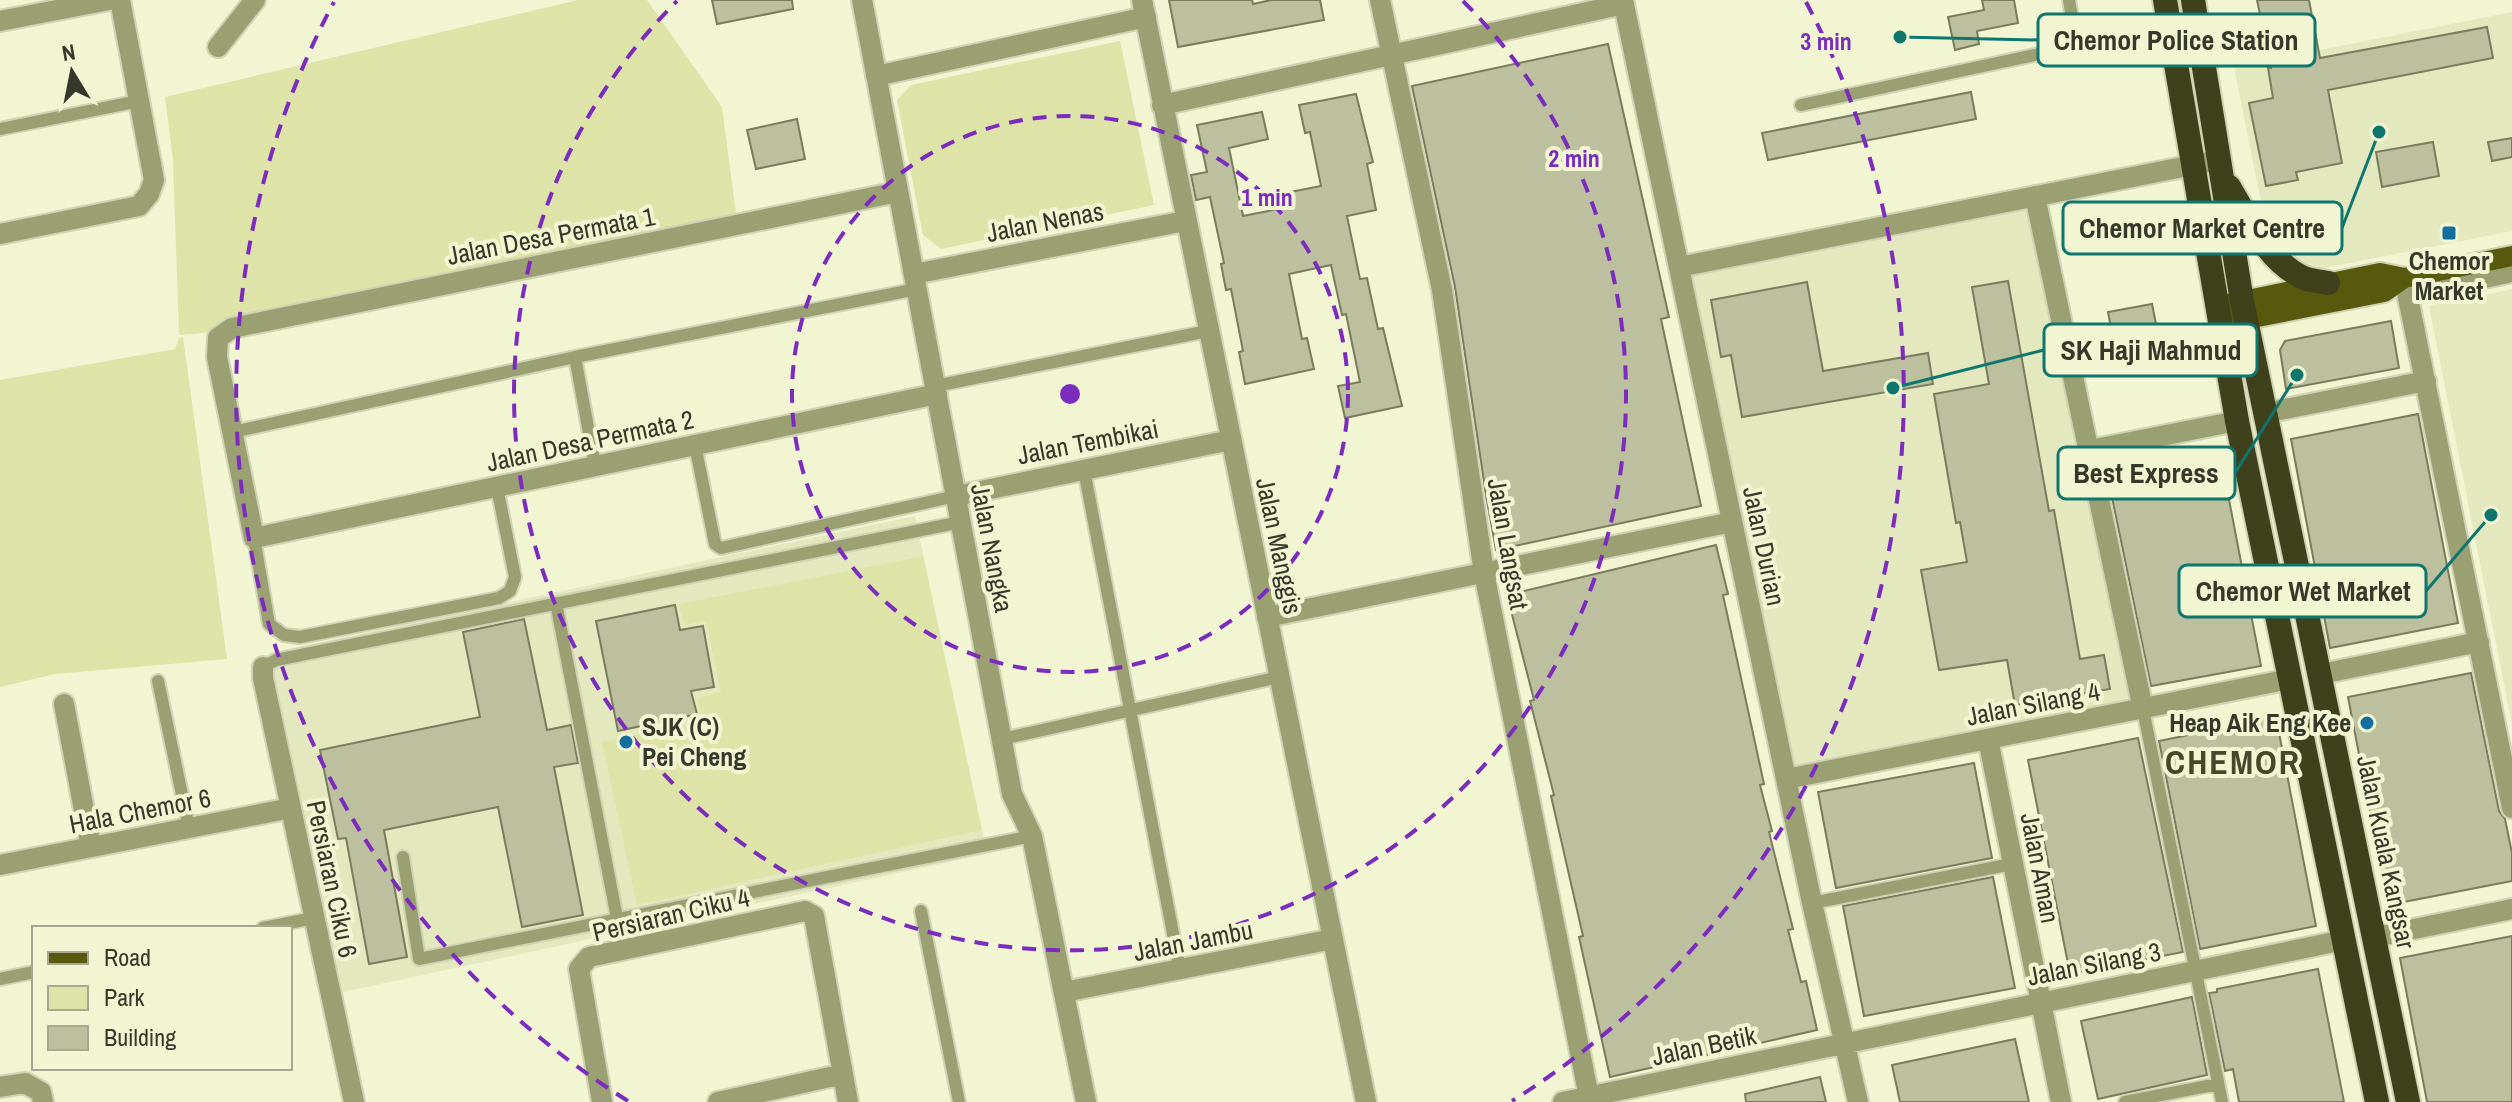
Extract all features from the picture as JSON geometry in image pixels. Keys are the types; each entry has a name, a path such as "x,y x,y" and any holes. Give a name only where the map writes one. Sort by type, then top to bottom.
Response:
{"highway":[{"path":"2165,0 2237,421 2377,1102"},
{"name":"Jalan Kuala Kangsar","path":"2193,0 2244,310 2408,1102"},
{"path":"2220,168 2262,241 2303,278 2328,283"}],"main road":[{"path":"2218,315 2384,292 2512,256"},
{"path":"2244,310 2328,283 2380,273 2406,286"}],"street":[{"path":"0,21 109,0"},
{"path":"0,234 139,206 149,194 154,180 120,0"},
{"path":"218,47 255,0"},
{"name":"Jalan Nangka","path":"862,0 1012,794 1032,836 1086,1102"},
{"name":"Jalan Langsat","path":"1380,0 1442,290 1484,573 1589,1097"},
{"path":"1162,105 1623,2"},
{"name":"Jalan Durian","path":"1623,2 1812,903 1849,1041 1858,1102"},
{"path":"876,76 1144,8"},
{"name":"Jalan Manggis","path":"1144,8 1366,1102"},
{"path":"1679,267 2193,165 2220,168"},
{"name":"Jalan Desa Permata 1","path":"233,432 217,357 218,338 232,328 898,192"},
{"path":"2035,196 2143,709"},
{"name":"Jalan Nenas","path":"915,281 1185,221"},
{"path":"2512,272 2406,286 2512,808"},
{"path":"2265,413 2426,381"},
{"name":"Jalan Desa Permata 2","path":"254,538 695,445 936,390"},
{"path":"2090,450 2237,421"},
{"path":"233,432 254,538"},
{"name":"Jalan Tembikai","path":"956,496 1231,440"},
{"path":"1267,617 1732,522"},
{"path":"2321,674 2479,642"},
{"name":"Persiaran Ciku 6","path":"263,667 354,1102"},
{"name":"Jalan Silang 4","path":"1786,779 2290,679"},
{"path":"64,704 91,847"},
{"name":"Jalan Aman","path":"1988,739 2061,1102"},
{"name":"Hala Chemor 6","path":"0,865 291,808"},
{"path":"2375,937 2512,909"},
{"name":"Persiaran Ciku 4","path":"602,1102 579,969 589,957 805,911 814,916 843,1074"},
{"name":"Jalan Jambu","path":"1064,992 1333,939"},
{"name":"Jalan Silang 3","path":"1849,1041 2344,940"},
{"name":"Jalan Betik","path":"1563,1102 1849,1041"},
{"path":"718,1102 843,1074 848,1102"},
{"path":"0,1087 25,1083 41,1092 43,1102"}],"lane":[{"path":"1801,105 2077,46 2069,0"},
{"path":"0,129 139,101"},
{"path":"233,432 915,281"},
{"path":"936,390 1208,331"},
{"path":"575,357 595,465"},
{"path":"695,445 715,544 721,548 956,496"},
{"path":"1084,470 1180,970"},
{"path":"254,538 269,624 284,635 300,637 499,598 510,591 515,577 497,487"},
{"path":"263,667 276,660 961,522"},
{"path":"556,603 617,918"},
{"path":"1002,739 1279,677"},
{"path":"158,681 189,828"},
{"path":"2143,709 2222,1102"},
{"path":"403,857 419,959 1032,836"},
{"path":"1812,903 2012,864"},
{"path":"921,911 959,1102"},
{"path":"273,926 314,918"},
{"path":"0,979 32,972"},
{"path":"2125,1102 2218,1084"}],"shaded area":[{"path":"2512,12 2512,231 2304,272 2260,197 2234,67"},
{"path":"2038,184 2143,709 1786,779 1681,254"},
{"path":"2512,289 2512,724 2429,306"},
{"name":"SJK (C) Pei Cheng","path":"915,516 987,854 343,992 270,653"}],"green space":[{"path":"578,0 647,0 722,107 737,221 223,331 179,335 173,160 165,97"},
{"path":"1120,41 1154,205 941,249 923,235 897,100 911,85"},
{"path":"183,337 227,659 55,674 0,687 0,380 175,349 179,338"},
{"path":"923,556 982,830 637,905 602,742 701,721 698,698 721,692 706,621 685,625 679,604"}],"building":[{"path":"712,0 792,0 793,9 717,24"},
{"path":"1169,0 1252,0 1253,4 1271,0 1320,0 1324,20 1178,47"},
{"path":"1982,0 2014,0 2018,23 1977,31 1979,44 1955,50 1948,17 1984,10"},
{"path":"2257,0 2309,0 2320,58 2487,27 2493,58 2328,90 2342,163 2296,172 2298,180 2266,186 2249,103 2273,98 2268,68 2271,68"},
{"path":"1608,44 1669,317 1661,319 1701,506 1496,550 1455,287 1412,86"},
{"path":"1971,92 1976,119 1768,160 1762,133"},
{"path":"1356,94 1373,162 1367,164 1376,210 1347,216 1360,279 1367,278 1378,329 1383,328 1402,406 1345,418 1338,386 1360,382 1346,314 1342,315 1331,265 1289,274 1302,339 1307,338 1314,369 1245,384 1239,352 1243,351 1231,289 1226,290 1221,264 1224,263 1210,197 1196,200 1191,175 1207,172 1197,125 1262,112 1268,139 1229,148 1243,216 1293,206 1290,192 1321,186 1310,132 1305,133 1299,105"},
{"path":"797,119 805,159 756,169 747,130"},
{"path":"2512,138 2512,157 2492,161 2488,142"},
{"path":"2433,142 2439,176 2382,187 2376,152"},
{"path":"2008,281 2049,511 2054,510 2080,659 2104,655 2110,689 2015,705 2007,660 1939,670 1921,570 1967,562 1960,522 1956,523 1934,394 1989,384 1972,287"},
{"path":"1807,282 1823,371 1928,353 1933,384 1742,417 1731,355 1721,357 1711,300"},
{"path":"2152,304 2156,324 2112,333 2108,312"},
{"path":"2391,321 2399,368 2286,389 2280,350 2285,341"},
{"path":"2418,414 2458,623 2330,648 2291,439"},
{"path":"2221,458 2261,666 2151,686 2108,478"},
{"path":"1716,545 1728,594 1723,595 1764,784 1760,785 1772,831 1769,832 1793,929 1788,930 1801,982 1806,981 1817,1030 1610,1077 1579,937 1583,936 1551,796 1554,795 1530,701 1534,700 1507,595"},
{"path":"675,605 680,630 703,626 714,687 691,691 697,714 618,731 596,621"},
{"path":"524,619 547,730 571,725 578,763 554,767 583,915 522,927 498,807 384,830 407,957 369,964 346,838 338,839 320,750 480,717 463,632"},
{"path":"2471,673 2499,811 2505,819 2512,853 2512,881 2388,905 2348,697"},
{"path":"2276,717 2316,926 2200,949 2159,741"},
{"path":"2138,738 2183,952 2070,974 2028,760"},
{"path":"1974,763 1992,858 1836,888 1818,792"},
{"path":"1993,877 2015,988 1864,1016 1843,906"},
{"path":"2512,936 2512,1102 2427,1102 2400,958"},
{"path":"2318,969 2344,1102 2239,1102 2233,1069 2225,1071 2209,993"},
{"path":"2192,997 2207,1075 2098,1099 2081,1021"},
{"path":"2015,1039 2029,1102 1900,1102 1892,1065"},
{"path":"1820,1077 1826,1102 1746,1102 1745,1094"}],"place":[{"name":"Chemor Police Station","path":"1900,37"},
{"name":"Chemor Market Centre","path":"2379,132"},
{"name":"Chemor Market","path":"2449,233"},
{"name":"Best Express","path":"2297,375"},
{"name":"SK Haji Mahmud","path":"1893,388"},
{"name":"Chemor Wet Market","path":"2491,515"},
{"name":"Heap Aik Eng Kee","path":"2367,723"},
{"name":"SJK (C) Pei Cheng","path":"626,742"}],"district":[{"name":"CHEMOR","path":"2233,762"}]}
